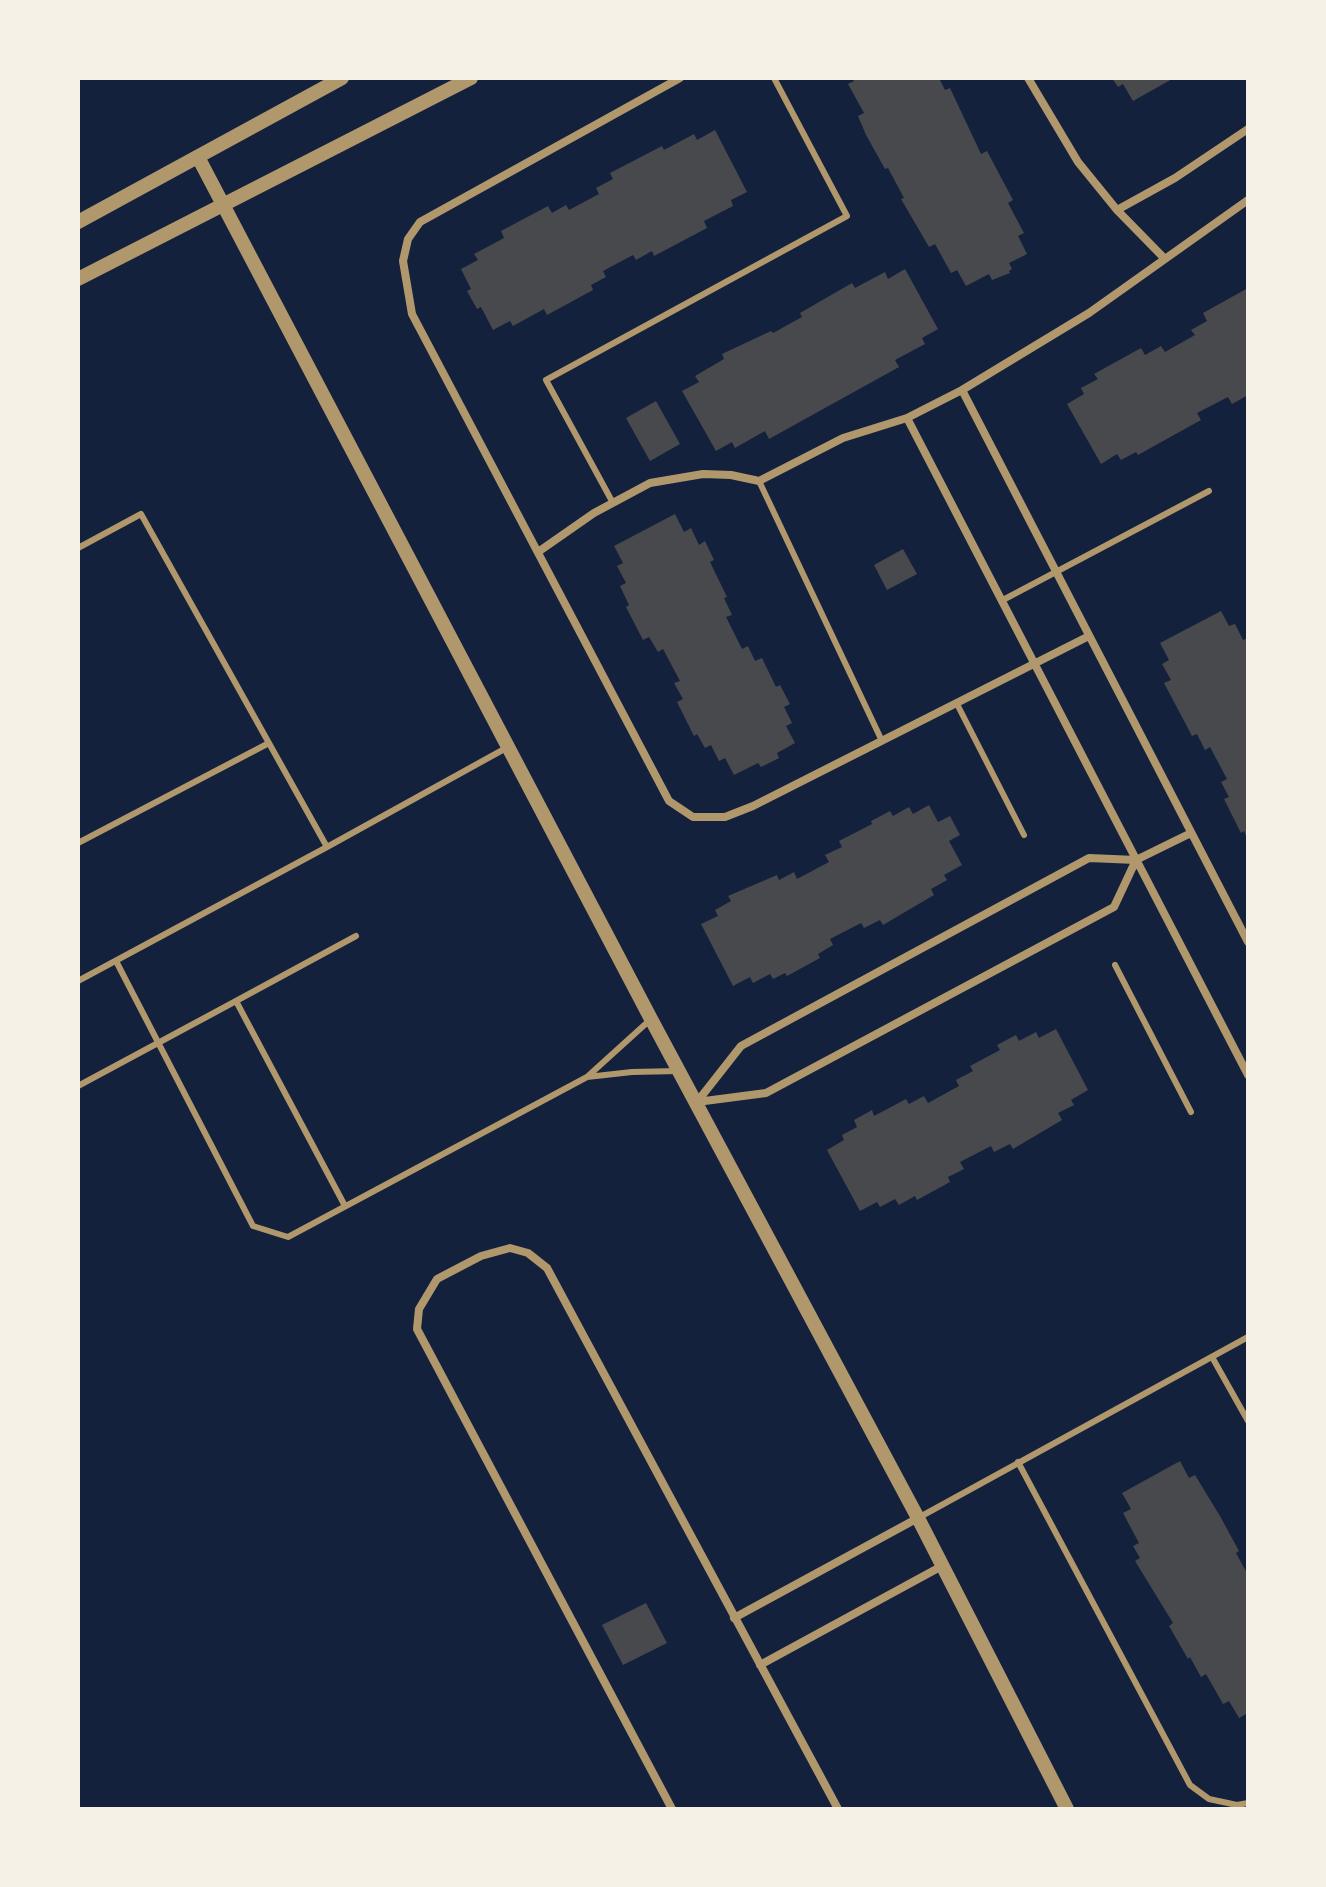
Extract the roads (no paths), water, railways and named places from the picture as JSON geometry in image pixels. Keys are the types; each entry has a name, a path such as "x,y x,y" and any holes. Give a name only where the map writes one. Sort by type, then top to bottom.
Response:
{"street":[{"path":"78,222 342,78"},
{"path":"78,279 471,78"},
{"path":"680,78 420,222 408,239 403,261 412,314 669,801 693,817 725,817 753,806 1089,636"},
{"path":"1028,78 1078,162 1117,210 1164,258"},
{"path":"1117,210 1175,178 1248,129"},
{"path":"198,157 651,1019 918,1518 1067,1809"},
{"path":"538,552 594,513 650,483 703,474 731,475 759,481 843,438 907,418 962,390 1089,313 1248,200"},
{"path":"962,390 1248,942"},
{"path":"907,418 1248,1075"},
{"path":"697,1102 741,1046 1089,858 1136,860 1191,833"},
{"path":"697,1102 766,1093 1114,907 1136,860"},
{"path":"672,1809 417,1329 419,1309 437,1279 481,1256 510,1248 528,1253 547,1268 838,1809"},
{"path":"734,1618 918,1518"},
{"path":"760,1665 942,1566"}],"lane":[{"path":"613,503 546,380 847,216 774,78"},
{"path":"759,481 882,741"},
{"path":"1001,601 1209,491"},
{"path":"78,548 141,514 327,847"},
{"path":"957,704 1024,835"},
{"path":"78,843 269,743"},
{"path":"78,981 509,747"},
{"path":"78,1086 356,936"},
{"path":"116,961 253,1226 288,1237 587,1077 651,1019"},
{"path":"1115,965 1191,1112"},
{"path":"236,1001 345,1206"},
{"path":"587,1077 680,1071"},
{"path":"918,1518 1248,1337"},
{"path":"1212,1357 1248,1421"},
{"path":"1018,1462 1190,1785 1209,1799 1237,1805 1248,1803"}]}
